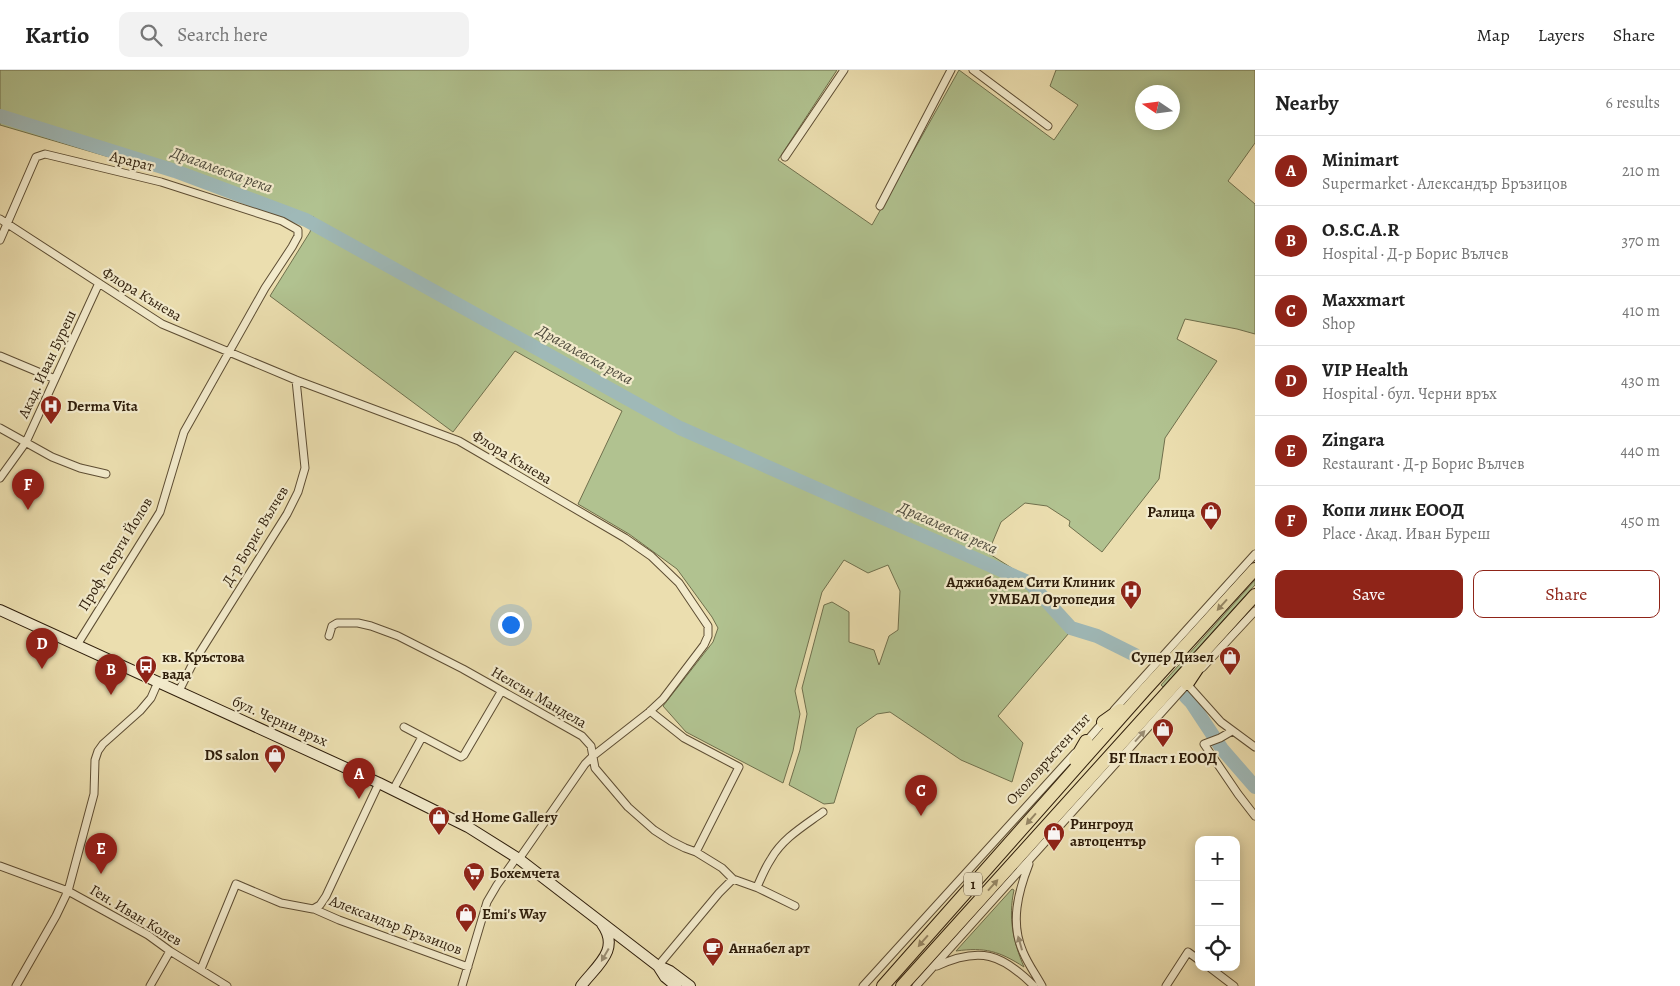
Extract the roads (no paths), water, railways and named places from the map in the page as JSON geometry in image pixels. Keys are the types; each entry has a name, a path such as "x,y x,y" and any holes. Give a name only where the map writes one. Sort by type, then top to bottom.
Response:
{"highway":[{"name":"Околовръстен път","path":"883,986 1144,691 1255,569"},
{"name":"1","path":"902,986 1255,595"},
{"path":"1187,684 1223,630"},
{"path":"1103,722 1144,691"},
{"path":"1063,782 1086,741"},
{"path":"1073,797 1114,765"}],"main road":[{"name":"бул. Черни връх","path":"0,610 379,783 468,827 518,858 658,966 670,970 690,986"},
{"path":"581,986 605,957 609,948 609,936 598,920"},
{"name":"бул. Черни връх","path":"658,966 665,977 676,986"}],"street":[{"path":"785,157 844,70"},
{"path":"880,206 951,70"},
{"path":"973,70 1048,126"},
{"name":"Арарат","path":"0,240 36,157 45,154 152,180 282,221 298,230 298,236 292,248 265,288"},
{"name":"Флора Кънева","path":"0,219 162,324 296,380 459,441 625,538 652,556 679,583 708,626 708,636 704,645 663,699 593,756 578,773 497,885 488,902 462,986"},
{"name":"Акад. Иван Буреш","path":"0,478 26,442 99,283"},
{"name":"Проф. Георги Йолов","path":"77,644 160,512 184,432 265,288"},
{"path":"0,356 55,379"},
{"name":"Д-р Борис Вълчев","path":"178,691 192,665 282,522 298,492 305,468 296,380"},
{"path":"0,428 52,457 106,474"},
{"name":"Околовръстен път","path":"863,986 1255,554"},
{"path":"916,986 1255,611"},
{"name":"Нелсън Мандела","path":"329,636 333,624 358,623 390,632 463,668 501,692 582,736 591,746 595,768 628,807 654,830 671,841 696,852 725,870 733,879 757,887 796,906"},
{"path":"16,986 68,891 94,794 95,760 98,751 103,744 140,711 150,698 158,682"},
{"path":"1187,684 1221,722 1255,747"},
{"path":"404,728 461,756 464,755 501,692"},
{"path":"650,711 684,738 739,767 696,852"},
{"path":"1232,731 1204,744 1255,816"},
{"path":"393,790 422,737"},
{"name":"Александър Бръзицов","path":"314,909 320,905 326,896 379,783"},
{"path":"757,887 778,848 794,833 823,812"},
{"path":"1030,861 1020,892 1016,923 1022,951 1042,986"},
{"name":"Ген. Иван Колев","path":"0,866 68,891 148,935 170,951 227,986"},
{"path":"658,966 718,893 733,879"},
{"name":"Александър Бръзицов","path":"201,969 236,884 288,905 314,909 468,967"},
{"path":"150,986 170,951"},
{"path":"1166,986 1188,952 1195,957"},
{"path":"932,969 952,959 967,956 992,957 1014,967 1034,986"},
{"path":"1214,971 1234,986"}],"waterway":[{"name":"Драгалевска река","path":"0,116 175,171 306,220 680,428 1030,583 1071,628 1097,636 1135,655"},
{"name":"Драгалевска река","path":"1186,697 1222,749 1255,787"}],"place":[{"name":"Derma Vita","path":"51,425"},
{"name":"Копи линк ЕООД","path":"28,510"},
{"name":"Ралица","path":"1211,531"},
{"name":"Аджибадем Сити Клиник УМБАЛ Ортопедия","path":"1131,610"},
{"name":"VIP Health","path":"42,669"},
{"name":"Супер Дизел","path":"1230,676"},
{"name":"кв. Кръстова вада","path":"146,685"},
{"name":"O.S.C.A.R","path":"111,695"},
{"name":"БГ Пласт 1 ЕООД","path":"1163,748"},
{"name":"DS salon","path":"275,774"},
{"name":"Minimart","path":"359,799"},
{"name":"Maxxmart","path":"921,816"},
{"name":"sd Home Gallery","path":"439,836"},
{"name":"Рингроуд автоцентър","path":"1054,852"},
{"name":"Zingara","path":"101,874"},
{"name":"Бохемчета","path":"474,892"},
{"name":"Emi's Way","path":"466,933"},
{"name":"Аннабел арт","path":"713,967"}]}
